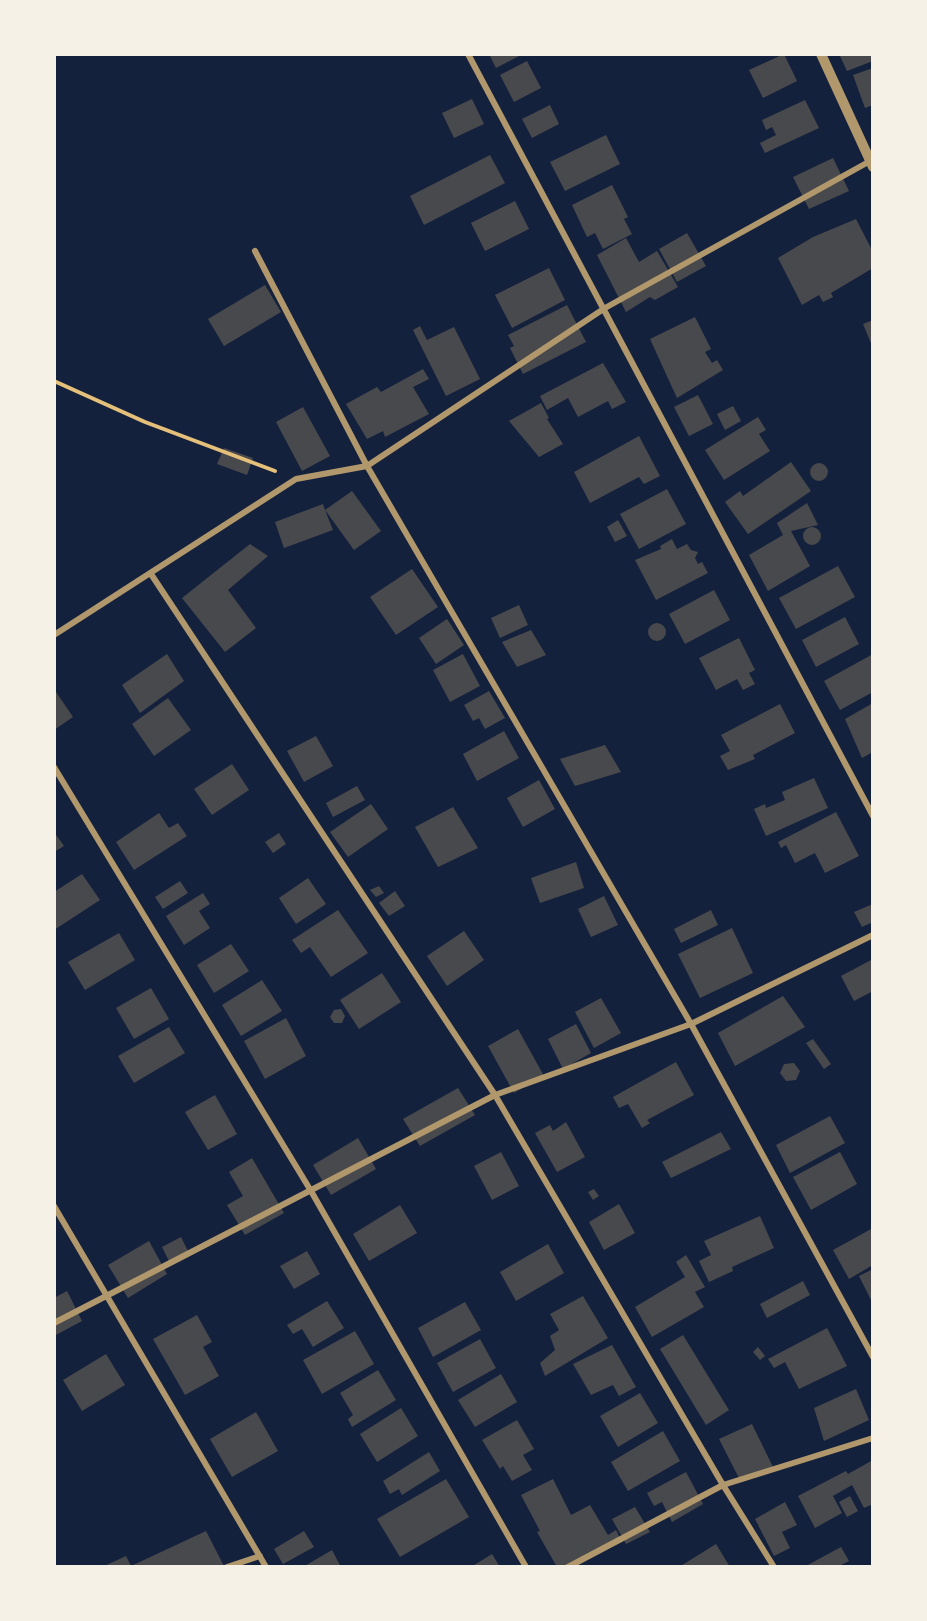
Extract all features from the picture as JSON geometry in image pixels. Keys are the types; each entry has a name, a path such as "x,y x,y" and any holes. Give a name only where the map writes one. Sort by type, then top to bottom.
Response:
{"street":[{"path":"468,54 873,816"},
{"path":"54,635 152,574 296,478 368,466 605,308 872,162 821,54"},
{"path":"255,251 368,466 691,1024 873,1357"},
{"path":"152,574 495,1095 723,1485 774,1567"},
{"path":"54,766 311,1191 526,1567"},
{"path":"54,1323 495,1095 691,1024 873,935"},
{"path":"54,1206 267,1567"},
{"path":"568,1567 723,1485 873,1438"},
{"path":"227,1567 260,1556"}],"path":[{"path":"54,381 145,422 296,478"}],"building":[{"path":"489,54 523,54 496,68"},
{"path":"784,54 797,81 763,98 749,70"},
{"path":"839,54 873,54 873,61 847,71"},
{"path":"527,61 541,88 514,102 500,75"},
{"path":"873,68 873,105 865,108 853,75"},
{"path":"472,99 484,124 454,138 442,113"},
{"path":"805,100 819,128 765,153 760,143 776,135 772,127 766,130 762,120"},
{"path":"550,105 559,124 532,138 522,119"},
{"path":"606,135 620,164 565,191 550,162"},
{"path":"490,155 505,183 424,225 410,196"},
{"path":"833,158 849,191 809,209 793,177"},
{"path":"612,185 628,217 624,219 632,234 603,249 595,233 587,237 572,205"},
{"path":"515,201 529,229 485,251 471,223"},
{"path":"856,219 873,252 873,268 831,293 833,297 823,302 819,295 802,305 778,258 813,237"},
{"path":"687,233 706,266 677,282 659,249"},
{"path":"626,238 639,262 657,251 678,287 655,300 650,297 626,312 597,255"},
{"path":"549,268 565,300 512,328 495,295"},
{"path":"265,285 281,312 224,346 208,319"},
{"path":"567,305 586,342 523,374 510,348 514,346 508,335"},
{"path":"695,317 711,349 705,352 712,363 717,360 723,370 677,398 650,339"},
{"path":"873,320 873,348 863,324"},
{"path":"420,326 427,340 454,327 480,379 446,396 413,330"},
{"path":"603,363 626,402 612,409 608,401 578,417 568,398 547,410 540,396"},
{"path":"423,369 429,379 413,387 429,414 385,437 383,431 367,439 346,404 377,387 381,392"},
{"path":"698,395 713,424 689,436 674,407"},
{"path":"541,403 549,418 547,419 563,444 539,457 509,421"},
{"path":"733,406 741,421 725,430 717,414"},
{"path":"303,407 330,456 302,471 276,422"},
{"path":"758,417 766,430 759,434 770,451 724,480 705,450"},
{"path":"639,436 660,476 644,484 639,477 590,503 574,472"},
{"path":"224,448 253,458 247,475 217,464"},
{"path":"791,462 811,491 748,534 725,502 740,491 743,496"},
{"path":"819,463 825,466 828,472 825,478 819,481 813,478 810,472 813,466"},
{"path":"667,489 686,524 639,549 620,514"},
{"path":"352,491 381,531 354,550 325,510"},
{"path":"807,503 818,525 791,531 810,566 768,591 749,555 783,535 777,523"},
{"path":"323,504 333,530 284,548 275,522"},
{"path":"618,520 627,536 615,542 607,527"},
{"path":"812,527 818,530 821,536 818,542 812,545 806,542 803,536 806,530"},
{"path":"672,539 677,549 687,544 691,550 698,552 695,558 698,564 702,562 708,573 656,600 635,560 661,549 660,546"},
{"path":"250,544 268,556 228,590 256,628 225,652 182,598"},
{"path":"838,566 855,597 796,629 779,598"},
{"path":"412,569 438,607 396,635 370,597"},
{"path":"714,590 730,620 685,644 669,614"},
{"path":"519,605 528,625 500,638 491,618"},
{"path":"845,617 859,644 816,667 802,640"},
{"path":"447,619 464,645 436,664 419,638"},
{"path":"657,623 663,626 666,632 663,638 657,641 651,638 648,632 651,626"},
{"path":"531,630 546,655 517,667 502,642"},
{"path":"739,638 755,670 749,673 755,684 743,690 737,679 716,690 699,658"},
{"path":"167,654 184,681 140,713 122,685"},
{"path":"463,654 480,686 450,702 433,670"},
{"path":"873,654 873,692 840,710 824,681"},
{"path":"54,689 73,717 54,730"},
{"path":"489,691 505,718 485,729 479,718 473,721 464,705"},
{"path":"168,698 191,730 154,756 132,724"},
{"path":"873,703 873,752 862,758 845,719"},
{"path":"780,704 795,733 753,755 755,759 728,770 720,756 730,751 721,735"},
{"path":"504,731 519,758 477,781 463,754"},
{"path":"316,736 333,766 304,782 287,751"},
{"path":"605,745 621,772 575,786 560,759"},
{"path":"232,764 249,790 212,815 194,789"},
{"path":"814,778 828,808 766,836 754,809 765,804 766,808 785,800 782,792"},
{"path":"539,780 555,809 523,827 507,798"},
{"path":"357,786 365,800 333,817 326,803"},
{"path":"371,804 388,829 348,857 330,832"},
{"path":"453,807 478,848 438,867 415,827"},
{"path":"836,812 859,856 825,873 815,853 795,863 786,845 781,848 778,842"},
{"path":"159,813 169,828 178,823 187,836 134,870 116,842"},
{"path":"54,832 64,846 54,852"},
{"path":"279,833 286,844 273,853 265,842"},
{"path":"576,862 584,888 540,903 531,878"},
{"path":"82,874 100,900 54,930 54,892"},
{"path":"308,878 326,904 296,924 279,898"},
{"path":"180,881 188,893 163,909 155,897"},
{"path":"379,886 384,893 376,897 370,890"},
{"path":"395,891 405,906 389,916 379,903"},
{"path":"203,893 210,904 199,911 210,928 184,945 166,916"},
{"path":"604,896 618,925 591,937 578,909"},
{"path":"873,904 873,922 862,927 854,912"},
{"path":"338,910 368,953 331,977 310,947 301,953 292,940"},
{"path":"711,910 718,925 681,943 674,929"},
{"path":"732,928 753,973 700,998 678,954"},
{"path":"464,931 484,960 447,986 427,956"},
{"path":"119,933 135,960 85,990 68,962"},
{"path":"231,944 249,971 214,993 197,965"},
{"path":"873,959 873,991 854,1001 841,976"},
{"path":"382,973 401,1002 359,1029 340,1000"},
{"path":"262,980 282,1011 241,1036 222,1005"},
{"path":"151,988 169,1019 134,1039 116,1008"},
{"path":"783,996 805,1027 735,1066 718,1033"},
{"path":"601,998 621,1033 594,1048 575,1012"},
{"path":"341,1009 345,1016 342,1023 334,1023 330,1017 334,1010"},
{"path":"286,1018 306,1056 265,1079 244,1041"},
{"path":"576,1024 591,1053 563,1069 548,1039"},
{"path":"169,1027 185,1053 134,1083 118,1056"},
{"path":"518,1029 544,1076 514,1093 488,1046"},
{"path":"813,1039 831,1064 824,1069 806,1043"},
{"path":"676,1062 694,1095 647,1120 650,1123 642,1128 628,1104 619,1108 613,1097"},
{"path":"794,1063 800,1071 796,1080 786,1081 780,1073 784,1064"},
{"path":"458,1088 475,1115 420,1146 403,1119"},
{"path":"215,1095 237,1134 208,1150 185,1112"},
{"path":"830,1116 845,1143 790,1173 776,1145"},
{"path":"566,1122 585,1157 557,1172 535,1133 550,1125 553,1131"},
{"path":"721,1132 731,1149 671,1178 662,1162"},
{"path":"358,1138 376,1169 331,1195 313,1165"},
{"path":"501,1152 519,1186 492,1200 474,1166"},
{"path":"840,1152 857,1184 811,1210 793,1177"},
{"path":"252,1158 284,1213 245,1235 227,1205 243,1196 229,1172"},
{"path":"594,1189 599,1196 593,1200 588,1192"},
{"path":"619,1204 635,1233 604,1250 589,1222"},
{"path":"400,1205 417,1233 369,1261 353,1234"},
{"path":"760,1216 774,1248 732,1267 733,1271 709,1282 699,1261 711,1255 704,1241"},
{"path":"873,1228 873,1265 849,1279 833,1250"},
{"path":"181,1237 189,1253 170,1263 162,1247"},
{"path":"149,1241 167,1274 128,1298 108,1265"},
{"path":"548,1244 564,1273 516,1301 500,1272"},
{"path":"307,1251 320,1274 294,1289 280,1266"},
{"path":"686,1255 705,1287 695,1292 704,1307 652,1337 635,1307 685,1277 676,1262"},
{"path":"873,1269 873,1304 859,1276"},
{"path":"803,1281 810,1295 767,1318 760,1304"},
{"path":"67,1291 82,1321 54,1336 54,1298"},
{"path":"583,1296 608,1338 545,1376 540,1363 555,1350 550,1336 559,1330 550,1314"},
{"path":"327,1301 344,1328 313,1347 302,1329 293,1334 287,1325"},
{"path":"465,1302 481,1330 433,1357 418,1328"},
{"path":"197,1315 212,1342 203,1347 219,1376 185,1395 153,1339"},
{"path":"827,1328 847,1366 799,1389 785,1362 774,1368 768,1359"},
{"path":"355,1331 374,1364 322,1394 303,1360"},
{"path":"683,1335 729,1410 706,1425 660,1349"},
{"path":"480,1339 496,1368 453,1392 437,1363"},
{"path":"612,1345 636,1387 619,1396 613,1385 591,1395 573,1364"},
{"path":"758,1347 765,1356 760,1360 753,1352"},
{"path":"106,1354 125,1385 82,1411 63,1380"},
{"path":"378,1370 396,1400 352,1427 348,1419 353,1415 340,1393"},
{"path":"501,1374 517,1402 475,1427 458,1400"},
{"path":"856,1389 869,1420 824,1441 814,1408"},
{"path":"640,1393 658,1423 618,1447 600,1416"},
{"path":"401,1408 418,1436 377,1462 360,1434"},
{"path":"256,1412 278,1451 232,1477 210,1439"},
{"path":"517,1420 534,1449 523,1455 532,1470 512,1481 503,1466 500,1469 482,1440"},
{"path":"752,1424 773,1467 741,1482 719,1439"},
{"path":"663,1431 680,1461 628,1491 611,1462"},
{"path":"429,1452 440,1471 402,1495 399,1489 390,1494 383,1481"},
{"path":"873,1460 873,1504 864,1508 852,1485 833,1496 842,1513 815,1528 798,1496 846,1471 848,1474"},
{"path":"686,1472 703,1504 672,1522 662,1502 654,1506 647,1493"},
{"path":"446,1479 469,1517 400,1557 377,1519"},
{"path":"553,1479 571,1515 590,1505 608,1535 616,1530 622,1542 568,1567 557,1567 537,1532 540,1531 521,1495"},
{"path":"850,1496 858,1511 847,1517 839,1502"},
{"path":"785,1502 797,1525 782,1532 790,1548 774,1556 755,1519"},
{"path":"635,1507 650,1532 626,1544 612,1519"},
{"path":"206,1531 224,1566 102,1567 126,1556 131,1566"},
{"path":"304,1531 314,1547 283,1564 274,1549"},
{"path":"716,1544 730,1567 679,1567"},
{"path":"841,1547 849,1561 837,1567 804,1567"},
{"path":"332,1550 341,1567 303,1567"},
{"path":"492,1554 500,1567 471,1567"}]}
